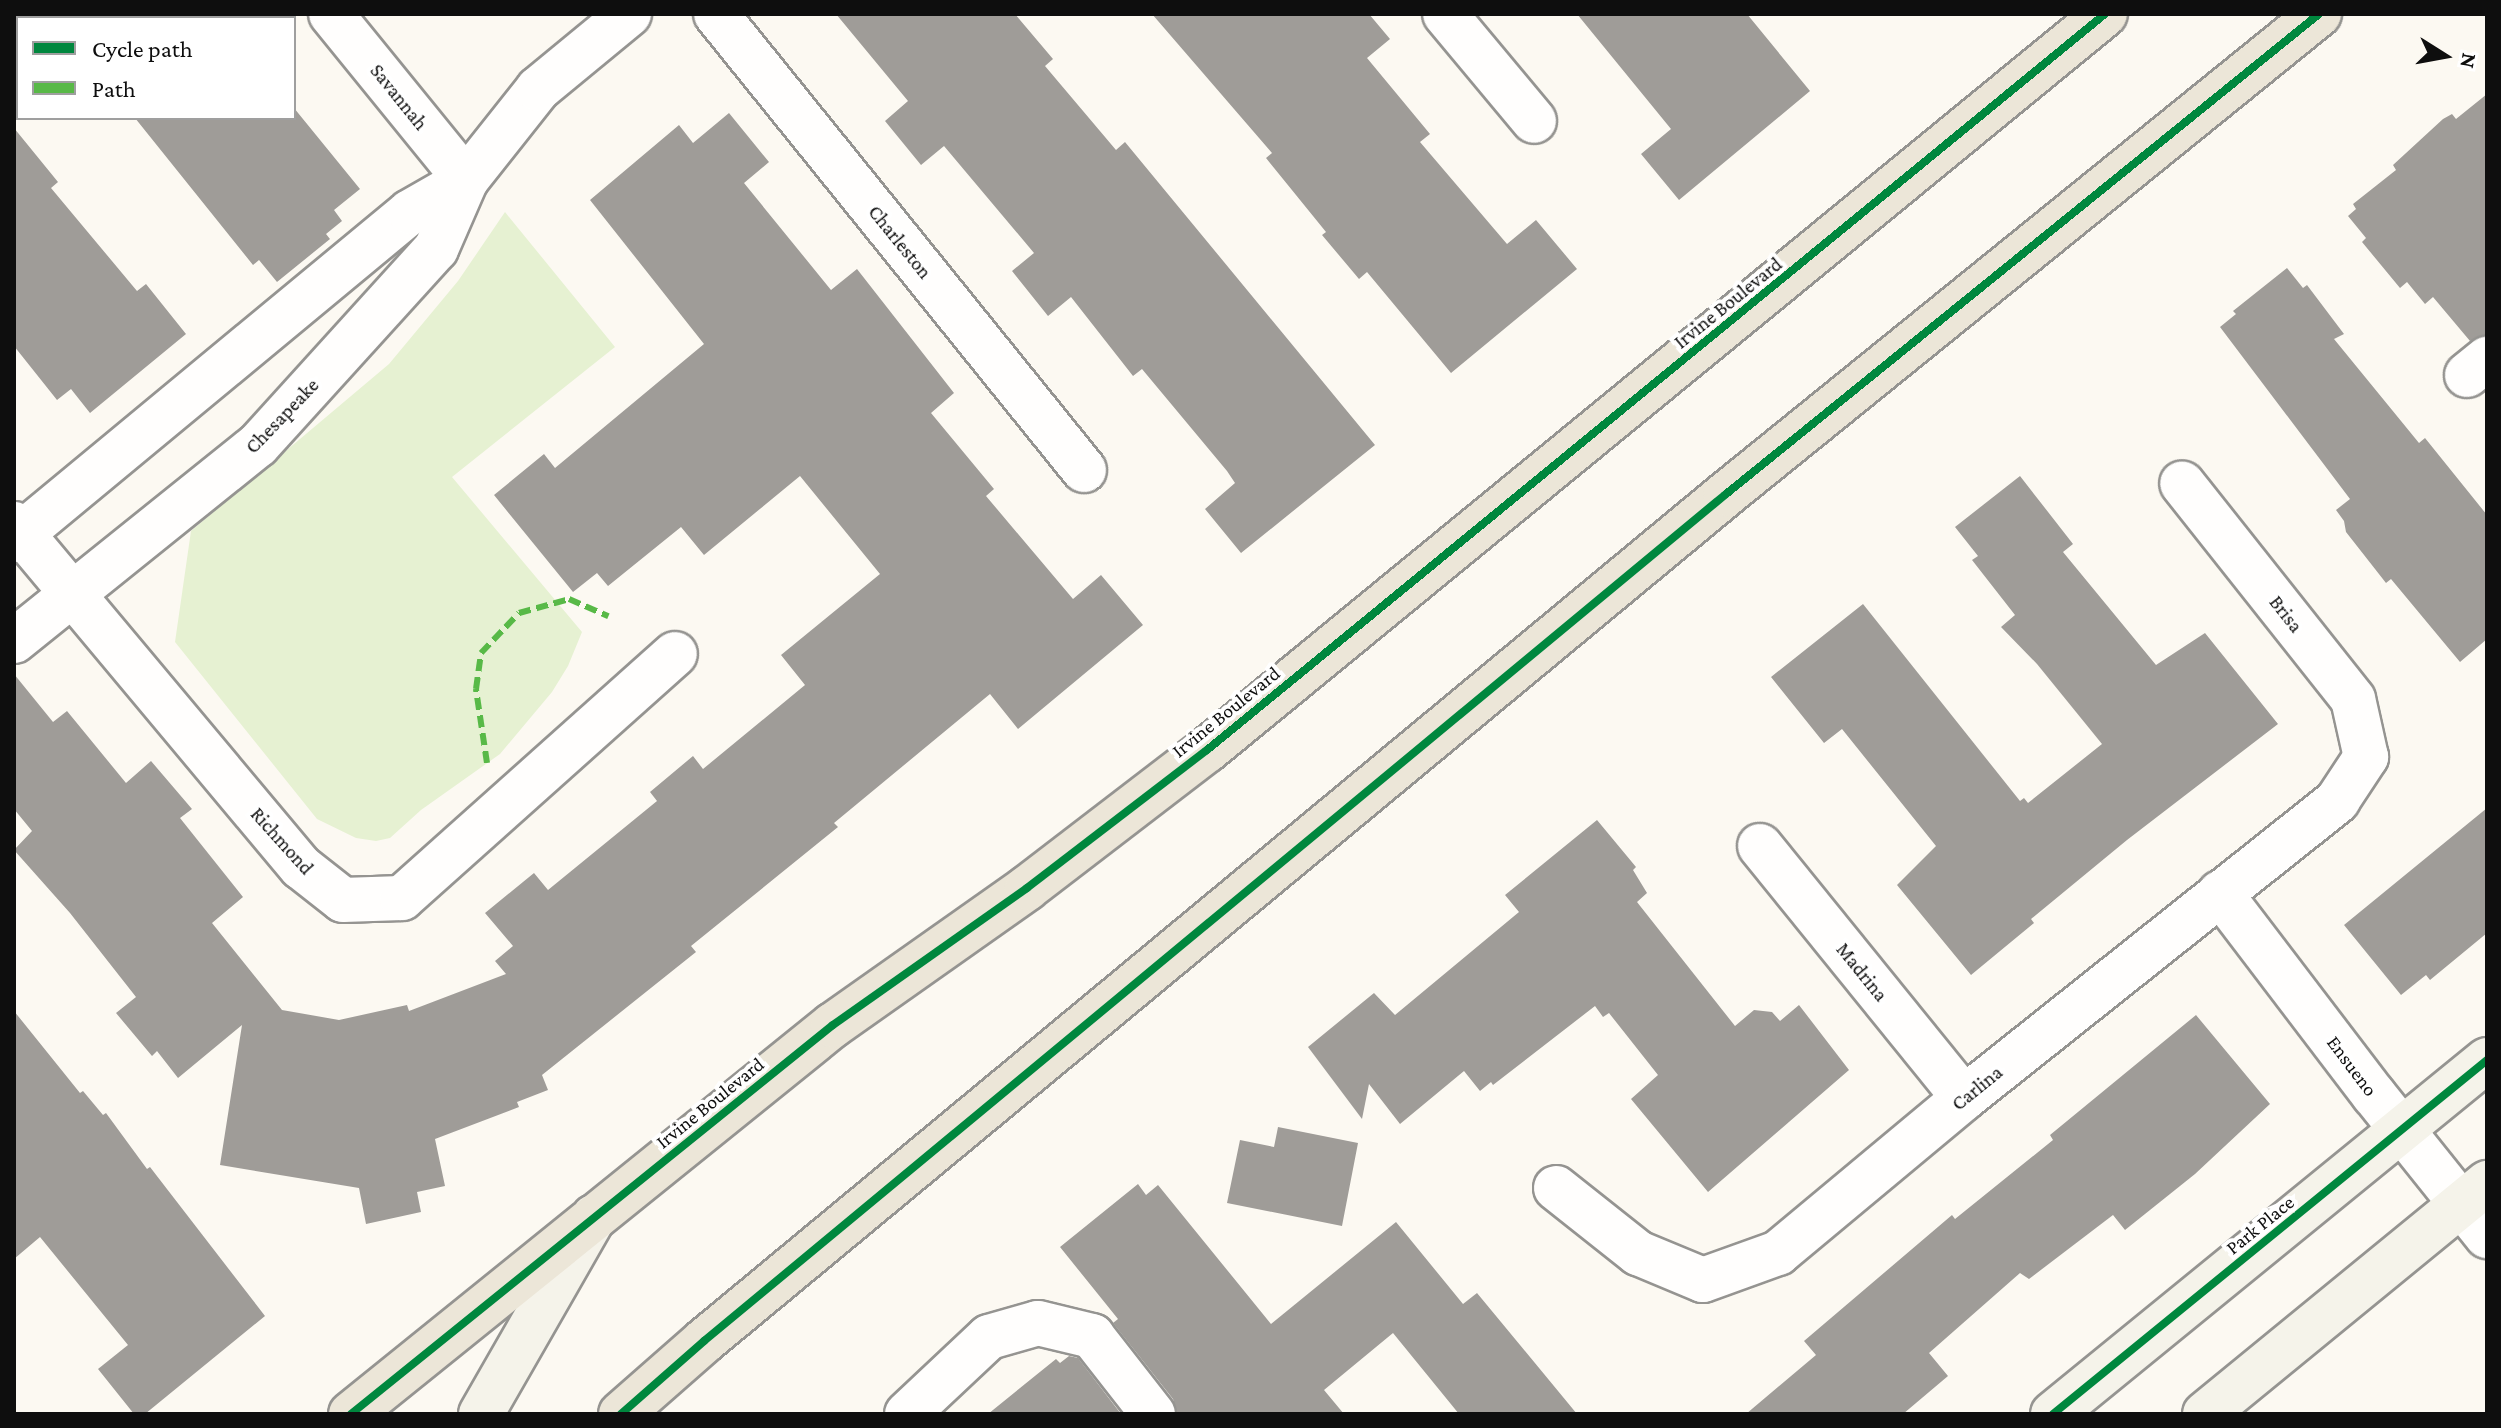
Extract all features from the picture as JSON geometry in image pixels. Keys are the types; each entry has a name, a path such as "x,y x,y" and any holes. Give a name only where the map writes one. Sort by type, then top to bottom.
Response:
{"main road":[{"name":"Irvine Boulevard","path":"351,1414 833,1025 1027,888 1207,750 2105,14"},
{"path":"621,1414 716,1331 1726,494 2319,14"}],"street":[{"name":"Savannah","path":"331,14 466,180"},
{"name":"Chesapeake","path":"14,641 258,445 436,249 466,180 538,89 629,14"},
{"name":"Charleston","path":"716,14 1084,470"},
{"path":"1445,14 1534,121"},
{"name":"Chesapeake","path":"16,532 410,212 466,180"},
{"name":"Brisa","path":"2182,483 2353,699 2366,757"},
{"name":"Richmond","path":"16,532 73,592 301,867 343,900 402,898 675,654"},
{"name":"Carlina","path":"1556,1188 1638,1253 1703,1280 1778,1253 1964,1098 2337,801 2366,757"},
{"name":"Madrina","path":"1760,846 1964,1098"},
{"name":"Ensueno","path":"2220,893 2403,1130 2479,1208"},
{"name":"Park Place","path":"2053,1414 2487,1060"},
{"path":"2205,1414 2479,1208"},
{"path":"481,1414 595,1215"},
{"path":"907,1414 989,1337 1038,1323 1092,1336 1153,1414"}],"green space":[{"path":"505,212 615,347 452,477 582,632 568,666 552,692 500,754 421,810 390,838 376,841 356,838 317,819 175,642 191,531 389,364 458,281"}],"building":[{"path":"836,14 1015,14 1053,59 1045,66 1116,150 1125,142 1375,445 1241,553 1205,509 1235,483 1227,471 1142,369 1133,376 1071,297 1048,316 1012,271 1034,253 944,146 921,165 885,121 908,101"},
{"path":"1152,14 1369,14 1390,39 1367,58 1430,134 1420,142 1507,244 1536,220 1577,269 1451,373 1367,272 1359,279 1322,235 1326,232 1266,158 1272,153"},
{"path":"1577,14 1747,14 1810,91 1679,200 1641,154 1671,129"},
{"path":"2487,94 2487,335 2470,341 2433,297 2425,304 2407,282 2400,288 2362,242 2366,238 2348,216 2356,209 2353,204 2396,170 2393,165 2443,119 2452,114 2456,119"},
{"path":"296,110 360,189 334,210 342,221 326,234 330,239 277,282 259,260 253,265 137,120 296,120"},
{"path":"729,113 769,162 744,183 831,290 857,269 954,393 931,413 994,489 986,496 1073,599 1101,575 1143,625 1018,729 990,694 834,823 838,827 691,946 696,952 542,1075 548,1090 517,1102 519,1107 435,1139 445,1186 417,1192 421,1212 366,1224 359,1188 220,1165 242,1025 178,1078 157,1051 152,1056 116,1013 136,997 70,913 14,850 32,831 14,809 14,674 53,722 67,711 126,783 151,761 192,809 180,818 243,897 212,923 282,1010 339,1020 407,1005 409,1011 506,974 495,961 513,946 485,913 534,873 548,890 657,801 650,792 693,756 703,769 805,685 781,655 880,574 800,476 704,555 681,527 608,586 597,573 573,592 494,495 544,454 555,468 704,344 590,200 679,125 693,143"},
{"path":"14,128 58,182 51,188 137,291 146,284 186,334 90,413 71,389 57,400 14,346"},
{"path":"2287,268 2303,288 2307,285 2344,334 2334,339 2419,443 2425,438 2487,515 2487,639 2460,662 2391,579 2386,583 2346,532 2344,521 2336,510 2350,499 2220,327 2236,314 2233,311"},
{"path":"2020,476 2073,544 2063,552 2156,665 2205,633 2278,724 2127,840 2031,919 2034,923 1971,975 1897,885 1936,846 1842,729 1824,743 1771,677 1863,604 2020,801 2024,798 2028,803 2102,744 2037,664 2001,627 2015,615 1972,560 1978,556 1955,527"},
{"path":"2487,808 2487,933 2430,980 2426,975 2401,995 2344,925"},
{"path":"1597,820 1636,867 1633,870 1647,893 1637,902 1735,1026 1754,1010 1772,1012 1780,1021 1799,1005 1849,1070 1708,1192 1631,1099 1658,1075 1609,1013 1603,1017 1595,1006 1493,1085 1491,1082 1480,1091 1464,1071 1400,1124 1369,1084 1362,1119 1308,1047 1374,993 1395,1015 1519,912 1505,895"},
{"path":"14,1011 80,1093 83,1091 103,1115 106,1113 265,1316 145,1414 134,1414 98,1369 128,1345 40,1237 14,1259"},
{"path":"2196,1015 2270,1104 2195,1174 2125,1230 2113,1215 2029,1279 2020,1273 1929,1353 1948,1376 1903,1414 1746,1414 1816,1355 1804,1341 1952,1215 1955,1219 2053,1140 2050,1135"},
{"path":"1278,1127 1358,1143 1342,1226 1227,1203 1240,1140 1274,1147"},
{"path":"1138,1184 1146,1195 1158,1185 1271,1324 1396,1222 1463,1304 1477,1293 1577,1414 1459,1414 1393,1333 1324,1390 1344,1414 1177,1414 1173,1399 1113,1323 1118,1319 1060,1247"},
{"path":"1069,1356 1078,1358 1121,1414 988,1414 1056,1359 1060,1363"}],"marked path":[{"path":"487,763 476,689 481,653 519,613 569,599 608,616"}],"cycle path":[{"path":"351,1414 833,1025 1027,888 1207,750 2105,14"},
{"path":"621,1414 704,1341 1726,494 2319,14"},
{"path":"2053,1414 2487,1060"}]}
